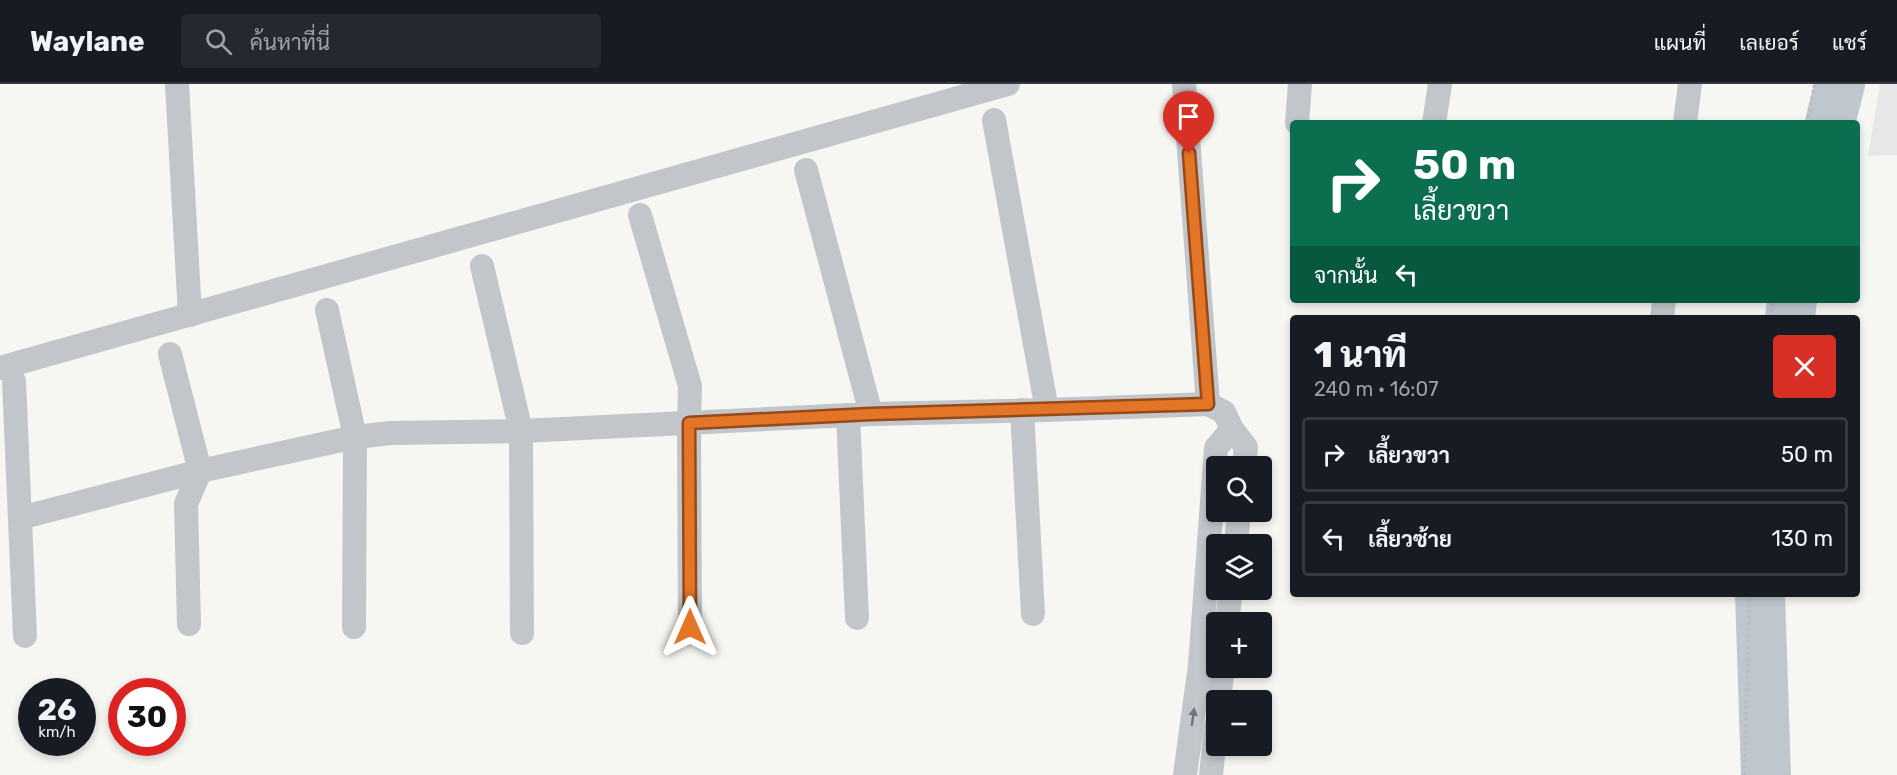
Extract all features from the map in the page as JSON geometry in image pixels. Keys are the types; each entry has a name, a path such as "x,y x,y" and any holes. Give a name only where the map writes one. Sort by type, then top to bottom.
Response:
{"street":[{"path":"177,84 190,315"},
{"path":"25,636 20,518 7,375 190,315 1008,84"},
{"path":"1184,84 1208,404"},
{"path":"1297,120 1300,84"},
{"path":"1434,120 1440,84"},
{"path":"1685,120 1690,84"},
{"path":"994,120 1047,410"},
{"path":"806,170 859,415 857,618"},
{"path":"640,215 690,386 690,627"},
{"path":"482,266 521,431 522,633"},
{"path":"327,310 355,437 354,627"},
{"path":"170,354 200,471 186,504 189,624"},
{"path":"20,518 200,471 355,437 391,433 521,431 859,415 1208,404 1224,412 1232,429 1246,447 1245,456"},
{"path":"1022,410 1033,614"},
{"path":"1185,775 1200,665 1216,448 1232,429"},
{"path":"1211,775 1213,756"}],"path":[{"path":"1809,120 1815,84"},
{"path":"1744,775 1750,597"}],"shaded area":[{"path":"1880,84 1897,84 1897,155 1868,156"}],"waterway":[{"path":"1831,120 1840,84"},
{"path":"1790,315 1792,303"},
{"path":"1760,597 1766,775"}],"route":[{"path":"690,627 689,423 871,414 1208,404 1189,153"}]}
